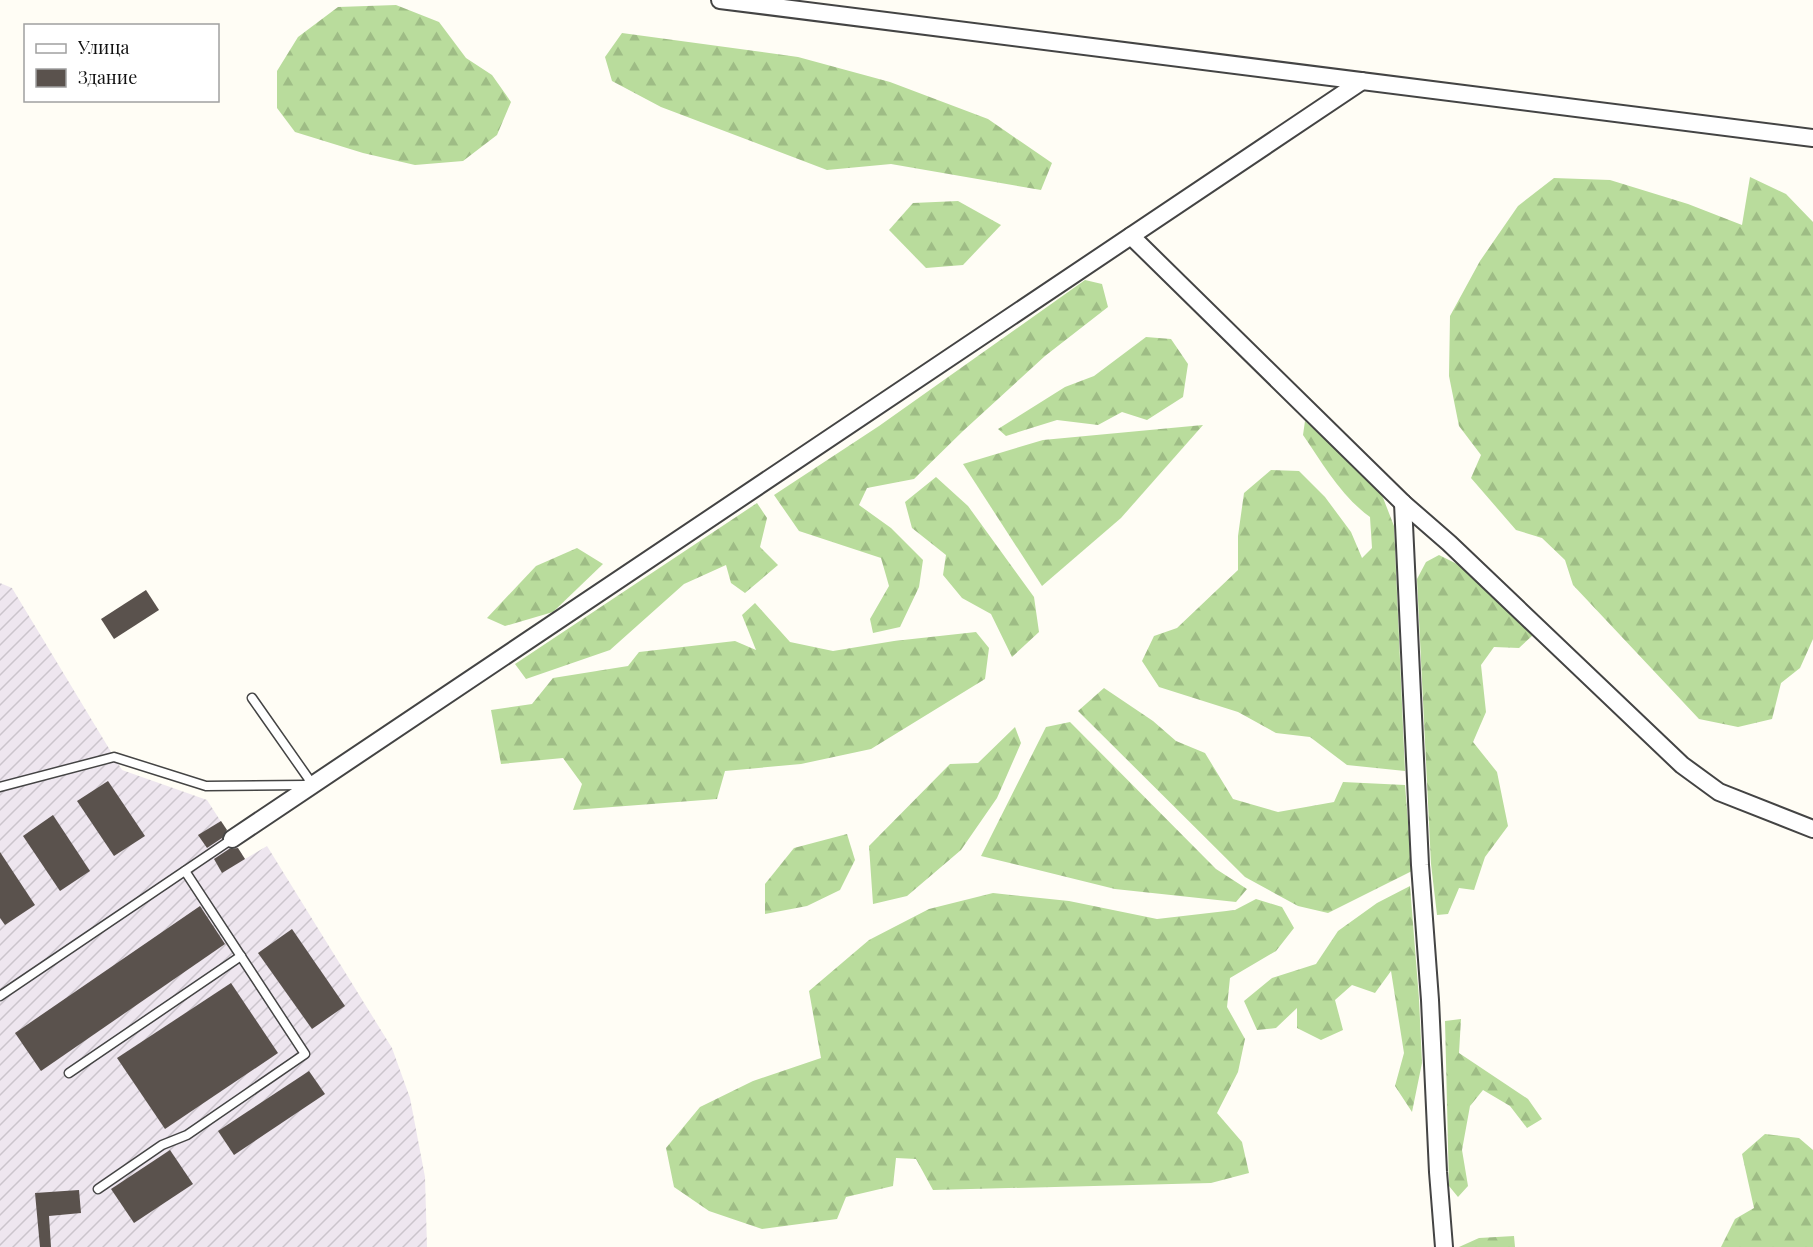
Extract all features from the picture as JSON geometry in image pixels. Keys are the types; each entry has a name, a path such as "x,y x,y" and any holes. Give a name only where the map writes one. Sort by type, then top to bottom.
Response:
{"street":[{"path":"720,0 1813,138"},
{"path":"232,839 1362,81"},
{"path":"1131,236 1403,503 1449,543 1682,765 1719,792 1813,829"},
{"path":"1403,503 1420,865 1444,1247"}],"lane":[{"path":"252,698 313,785"},
{"path":"0,787 114,756 206,786 313,785"},
{"path":"0,996 232,839"},
{"path":"98,1188 162,1145 187,1135 305,1054 185,871"},
{"path":"69,1073 241,956"}],"shaded area":[{"path":"0,583 12,588 122,770 207,800 245,859 267,846 392,1048 410,1098 425,1177 427,1247 0,1247"}],"green space":[{"path":"396,5 439,22 466,58 492,75 511,102 497,135 463,161 415,165 363,153 295,132 277,108 277,71 298,37 338,7"},
{"path":"622,33 798,57 890,82 988,119 1052,163 1041,190 891,164 827,170 661,107 612,81 605,57"},
{"path":"1750,177 1786,194 1813,222 1813,639 1800,668 1781,683 1772,719 1738,727 1699,719 1573,585 1565,560 1542,538 1516,530 1471,478 1481,455 1459,426 1449,376 1450,316 1480,261 1518,206 1554,178 1610,180 1688,204 1742,225"},
{"path":"958,201 1001,225 963,265 926,268 889,230 913,203"},
{"path":"1085,280 1102,284 1108,307 1045,356 914,479 867,488 859,505 891,528 923,560 919,587 900,627 873,633 870,619 889,586 881,558 799,531 774,495 879,426"},
{"path":"1146,337 1171,339 1188,364 1183,397 1147,420 1122,412 1098,425 1057,420 1006,436 998,429 1065,387 1094,376"},
{"path":"1305,421 1380,490 1394,526 1405,771 1347,765 1310,737 1276,733 1238,712 1159,687 1142,661 1154,636 1177,628 1238,570 1238,536 1244,493 1271,470 1299,471 1325,497 1351,532 1362,558 1372,548 1370,517 1341,489 1303,435"},
{"path":"1203,425 1121,518 1042,586 963,464 1043,440"},
{"path":"936,477 968,506 1034,597 1039,632 1012,657 991,614 962,598 943,575 946,555 912,528 905,502"},
{"path":"757,503 767,518 760,547 778,565 745,593 731,583 726,565 684,584 610,650 526,679 515,664"},
{"path":"577,548 603,564 553,612 505,626 487,618 536,566"},
{"path":"1439,555 1459,565 1533,635 1519,648 1494,647 1481,665 1486,712 1473,742 1497,772 1508,826 1485,857 1474,890 1459,888 1448,914 1437,915 1431,864 1417,579 1426,562"},
{"path":"755,603 790,642 833,651 894,641 976,632 989,648 985,679 871,749 801,764 725,771 717,799 573,810 582,784 563,758 501,764 491,710 532,704 553,678 628,666 639,652 735,641 756,650 742,615"},
{"path":"1104,688 1153,721 1176,741 1205,753 1233,799 1278,812 1334,802 1343,782 1405,785 1412,871 1328,913 1298,906 1245,877 1078,711"},
{"path":"1070,722 1216,869 1247,889 1236,902 1115,889 981,856 1046,727"},
{"path":"1015,727 1021,743 997,798 961,850 907,896 873,904 869,846 950,764 978,763"},
{"path":"847,834 855,860 840,890 807,906 765,914 765,884 794,848"},
{"path":"1410,886 1422,1063 1412,1112 1395,1086 1404,1053 1391,971 1375,993 1352,985 1335,1000 1343,1030 1321,1040 1297,1028 1297,1008 1276,1028 1257,1030 1244,1001 1272,978 1316,964 1338,931 1377,903"},
{"path":"993,893 1069,901 1157,919 1235,910 1256,899 1282,907 1294,928 1276,951 1230,978 1227,1007 1245,1039 1238,1072 1217,1113 1242,1142 1249,1173 1211,1183 933,1190 916,1159 896,1158 893,1186 846,1197 837,1219 762,1229 709,1211 674,1187 666,1148 700,1107 753,1081 821,1058 809,991 869,940 929,909"},
{"path":"1461,1019 1459,1053 1528,1099 1542,1119 1527,1128 1510,1106 1483,1090 1470,1106 1462,1150 1468,1186 1458,1197 1449,1186 1445,1021"},
{"path":"1765,1134 1799,1138 1813,1150 1813,1247 1721,1247 1735,1219 1754,1208 1742,1154"},
{"path":"1514,1236 1515,1247 1459,1247 1479,1238"}],"building":[{"path":"146,590 159,610 114,639 101,619"},
{"path":"108,781 145,836 114,856 77,801"},
{"path":"53,815 90,871 60,891 23,836"},
{"path":"221,821 227,830 222,838 207,848 198,835"},
{"path":"238,848 245,859 222,873 214,859 229,849"},
{"path":"0,852 35,905 5,925 0,918"},
{"path":"200,906 225,944 41,1071 15,1033"},
{"path":"292,929 345,1006 312,1029 258,953"},
{"path":"231,983 278,1053 165,1129 117,1058"},
{"path":"309,1071 325,1094 234,1155 218,1131"},
{"path":"170,1150 193,1184 134,1223 111,1189"},
{"path":"79,1190 81,1213 49,1216 51,1247 40,1247 35,1193"}]}
